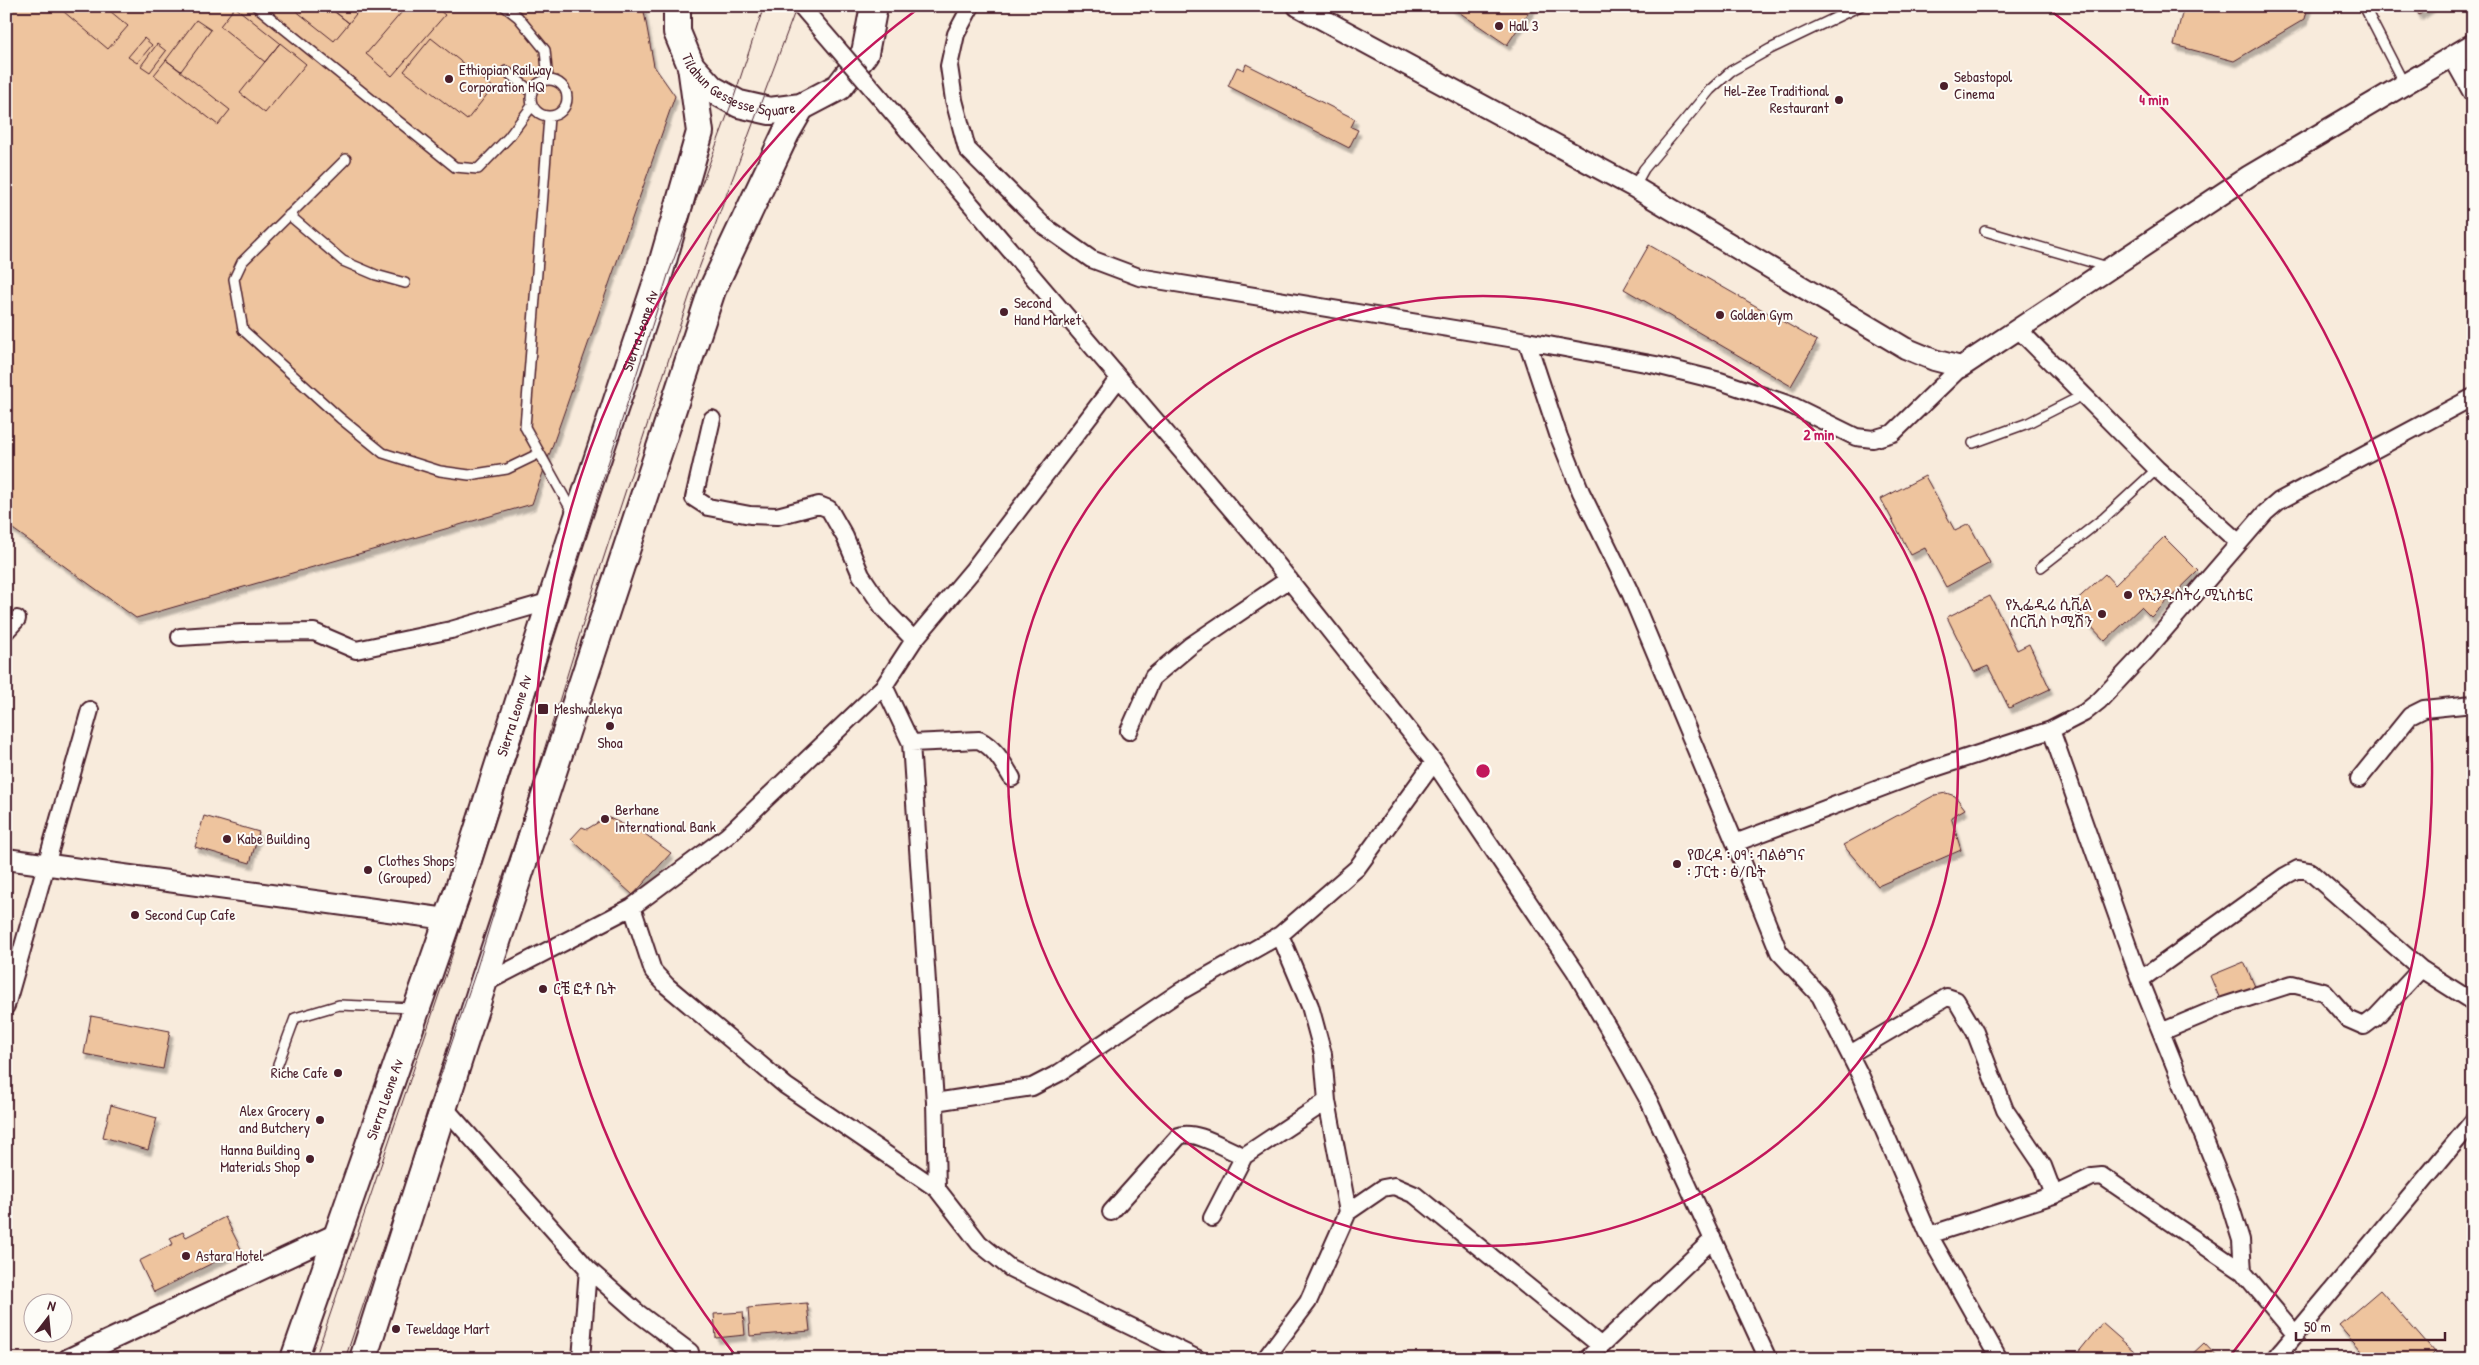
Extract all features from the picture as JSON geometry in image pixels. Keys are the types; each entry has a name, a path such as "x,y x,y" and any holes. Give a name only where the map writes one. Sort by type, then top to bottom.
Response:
{"main road":[{"name":"Tilahun Gessesse Square","path":"677,6 677,32 691,66 712,89 739,104 770,111 801,108 839,87 865,53 873,11 872,6"},
{"name":"Sierra Leone Av","path":"294,1359 447,919 658,278 700,132 691,66"},
{"path":"363,1359 483,984 712,290 786,133 801,108"}],"street":[{"path":"801,6 1289,580 1434,762 1580,980 1649,1101 1768,1359"},
{"path":"971,6 956,34 949,66 954,100 967,149 1044,226 1090,259 1139,277 1656,364 1720,381 1793,406 1856,437 1873,439 1893,433 1962,367 2249,176 2404,84 2454,57 2473,44"},
{"path":"1298,6 1634,187 1905,348 1934,360 1962,367"},
{"path":"2454,57 2473,92"},
{"path":"2018,329 2157,470 2239,544"},
{"path":"1527,341 1559,437 1581,492 1629,590 1779,952 1820,996 1850,1054 1929,1235 1999,1359"},
{"path":"483,984 632,907 727,836 884,686 914,640 972,571 1119,378"},
{"path":"1735,843 1926,772 2051,730 2084,713 2099,701 2146,651 2265,513 2279,501 2473,397"},
{"path":"712,419 694,498 708,507 750,515 777,516 819,505 829,509 845,537 861,575 884,609 914,640"},
{"path":"1130,731 1153,677 1190,646 1289,580"},
{"path":"180,637 243,633 314,632 356,650 451,630 551,601"},
{"path":"884,686 911,743 935,1102 937,1189"},
{"path":"2360,779 2410,716 2424,709 2473,704"},
{"path":"6,1006 90,710"},
{"path":"2051,730 2140,980 2227,1195 2241,1240 2243,1272"},
{"path":"911,743 979,740 988,744 995,752 1012,778"},
{"path":"935,1102 1032,1087 1058,1074 1181,991 1280,935 1357,868 1434,762"},
{"path":"6,859 447,919"},
{"path":"2140,980 2285,876 2298,870 2309,870 2421,968 2473,1002"},
{"path":"632,907 652,971 666,986 786,1086 937,1189 979,1242 1010,1268 1198,1359"},
{"path":"1280,935 1310,1006 1323,1054 1327,1101 1348,1212"},
{"path":"2160,1032 2223,1006 2292,984 2324,992 2348,1019 2364,1026 2376,1017 2421,968"},
{"path":"1850,1054 1947,996 1956,1000 1975,1032 2006,1110 2043,1166 2054,1195"},
{"path":"1212,1218 1244,1156 1327,1101"},
{"path":"444,1107 588,1269 638,1313 690,1352"},
{"path":"2284,1356 2296,1335 2473,1121"},
{"path":"1111,1212 1179,1136 1185,1133 1194,1134 1244,1156"},
{"path":"1929,1235 2054,1195 2092,1177 2102,1176 2243,1272 2296,1335"},
{"path":"1265,1359 1308,1302 1348,1212 1383,1188 1394,1186 1403,1188 1415,1195 1601,1346"},
{"path":"69,1359 336,1234"},
{"path":"1587,1359 1712,1240"},
{"path":"581,1359 588,1269"}],"lane":[{"path":"256,6 455,167 478,169 508,138 532,106 532,92 541,82 548,80 561,84 568,97 563,111 549,117 537,112 532,106"},
{"path":"504,6 522,22 546,50 548,80"},
{"path":"1634,187 1644,169 1710,90 1731,70 1860,6"},
{"path":"2364,6 2404,84"},
{"path":"506,71 532,92"},
{"path":"549,117 524,427 578,520"},
{"path":"346,159 242,262 234,279 243,330 340,418 383,452 440,472 469,475 507,469 538,454"},
{"path":"289,215 343,261 376,275 405,283"},
{"path":"1985,231 2111,268"},
{"path":"1973,443 2028,423 2083,395"},
{"path":"2041,567 2104,518 2157,470"},
{"path":"278,1064 295,1018 339,1005 416,1008"}],"building":[{"path":"6,6 643,6 654,66 675,96 532,504 136,618 6,524"},
{"path":"57,6 104,6 128,26 108,49"},
{"path":"290,6 327,6 349,23 334,41"},
{"path":"328,6 362,6 349,23"},
{"path":"407,6 434,6 445,15 392,76 366,54"},
{"name":"Hall 3","path":"1450,6 1533,6 1507,45"},
{"path":"2184,6 2308,6 2305,19 2234,61 2174,45"},
{"path":"2414,6 2432,6 2419,15"},
{"path":"235,7 280,43 265,62 220,26"},
{"path":"196,20 211,30 181,71 166,60"},
{"path":"144,38 152,45 137,63 128,57"},
{"name":"Ethiopian Railway Corporation HQ","path":"431,38 493,87 467,120 404,71"},
{"path":"280,43 306,64 265,113 240,93"},
{"path":"157,44 166,51 150,72 141,66"},
{"path":"166,60 230,110 218,125 154,75"},
{"path":"1246,64 1355,119 1351,127 1358,130 1349,148 1228,86 1237,67 1244,70"},
{"name":"Golden Gym","path":"1649,245 1817,341 1791,386 1624,289"},
{"path":"1925,476 1955,531 1969,524 1990,563 1946,587 1925,548 1911,555 1881,499"},
{"name":"የኢንዱስትሪ ሚኒስቴር","path":"2164,537 2198,571 2151,617 2141,607 2105,641 2071,605 2105,574 2115,585"},
{"path":"1990,596 2017,650 2029,644 2050,689 2009,708 1988,666 1974,672 1947,617"},
{"path":"1946,793 1955,796 1965,809 1951,817 1961,850 1878,886 1843,845 1935,795"},
{"name":"Kabe Building","path":"204,816 259,832 250,863 195,847"},
{"path":"607,817 645,834 671,853 633,895 571,839 582,827 587,829"},
{"path":"2244,962 2257,991 2223,1006 2210,976"},
{"path":"91,1016 170,1031 163,1069 84,1054"},
{"path":"111,1105 157,1118 148,1150 103,1137"},
{"name":"Astara Hotel","path":"225,1217 241,1249 154,1292 139,1261 173,1244 170,1238 183,1232 186,1237"},
{"path":"2380,1290 2434,1352 2427,1359 2369,1359 2339,1325"},
{"path":"807,1303 810,1331 750,1336 748,1308"},
{"path":"743,1312 745,1335 716,1338 714,1314"},
{"path":"2102,1323 2134,1351 2127,1359 2073,1359"},
{"path":"2204,1343 2219,1359 2187,1359"}],"tram line":[{"path":"315,1359 447,971 668,275 734,97 764,6"},
{"path":"345,1359 475,974 598,575 695,279 797,6"}],"place":[{"name":"Hall 3","path":"1499,26"},
{"name":"Ethiopian Railway Corporation HQ","path":"449,79"},
{"name":"Sebastopol Cinema","path":"1944,86"},
{"name":"Hel-Zee Traditional Restaurant","path":"1839,100"},
{"name":"Second Hand Market","path":"1004,312"},
{"name":"Golden Gym","path":"1720,315"},
{"name":"የኢንዱስትሪ ሚኒስቴር","path":"2128,595"},
{"name":"የኢፌዲሬ ሲቪል ሰርቪስ ኮሚሽን","path":"2102,614"},
{"name":"Meshwalekya","path":"543,709"},
{"name":"Shoa","path":"610,726"},
{"name":"Berhane International Bank","path":"605,819"},
{"name":"Kabe Building","path":"227,839"},
{"name":"የወረዳ ፡ 09 ፡ ብልፅግና ፡ ፓርቲ ፡ ፅ/ቤት","path":"1677,864"},
{"name":"Clothes Shops (Grouped)","path":"368,870"},
{"name":"Second Cup Cafe","path":"135,915"},
{"name":"ርቼ ፎቶ ቤት","path":"543,989"},
{"name":"Riche Cafe","path":"338,1073"},
{"name":"Alex Grocery and Butchery","path":"320,1120"},
{"name":"Hanna Building Materials Shop","path":"310,1159"},
{"name":"Astara Hotel","path":"186,1256"},
{"name":"Teweldage Mart","path":"396,1329"}]}
